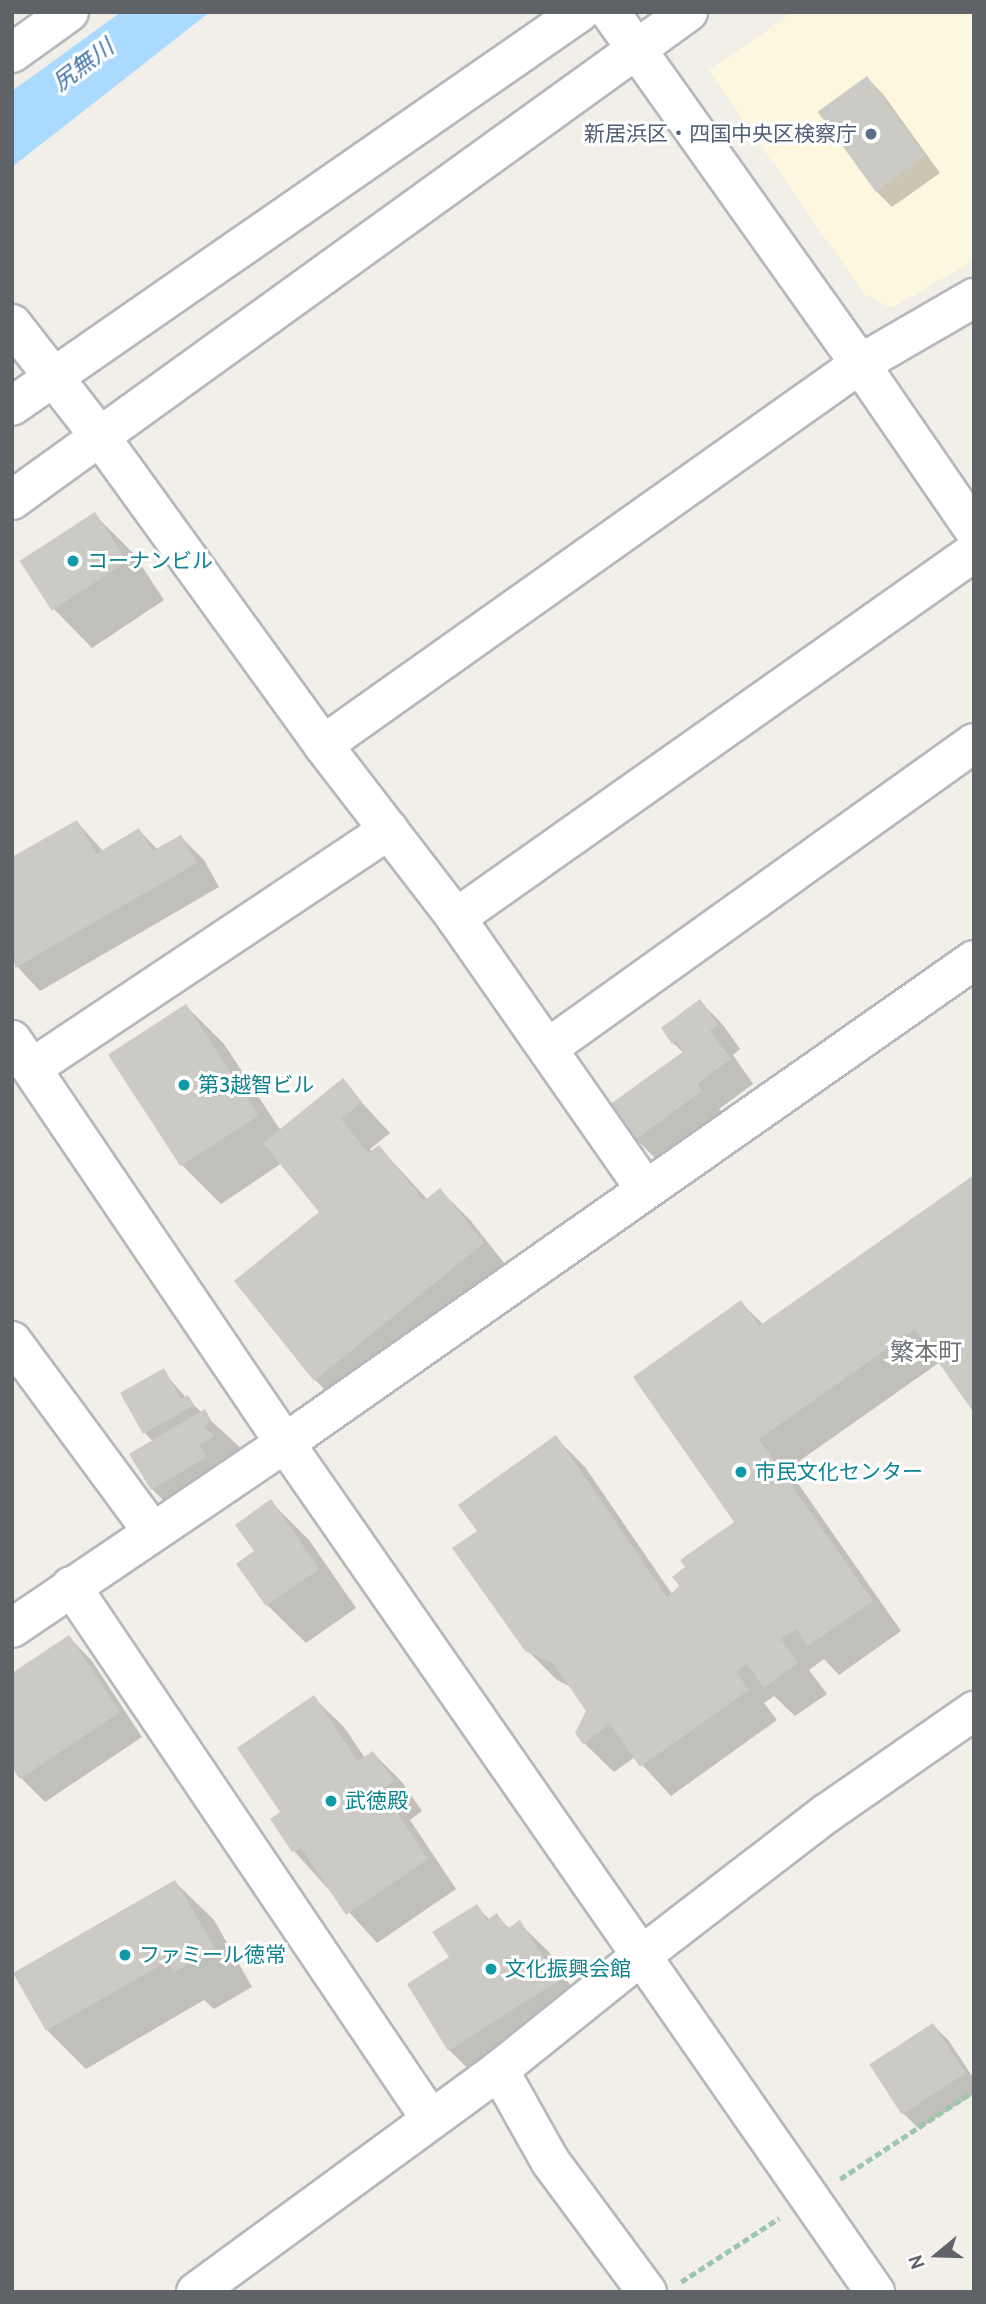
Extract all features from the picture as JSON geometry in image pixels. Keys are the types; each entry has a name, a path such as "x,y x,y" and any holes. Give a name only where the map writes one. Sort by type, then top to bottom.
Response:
{"street":[{"path":"12,53 69,12"},
{"path":"12,406 580,12"},
{"path":"610,12 860,363 974,530"},
{"path":"12,500 688,12"},
{"path":"323,744 860,363 974,298"},
{"path":"12,324 101,438 323,744 456,918 645,1189"},
{"path":"456,918 974,552"},
{"path":"548,1048 974,743"},
{"path":"389,830 21,1060 875,2292"},
{"path":"12,1628 285,1443 974,960"},
{"path":"12,1341 153,1532"},
{"path":"71,1586 430,2118"},
{"path":"195,2292 240,2279 430,2118 499,2070 641,1955 827,1813 974,1712"},
{"path":"499,2070 550,2161 647,2292"}],"shaded area":[{"path":"793,12 974,12 974,260 891,308 864,294 709,71"}],"water":[{"name":"尻無川","path":"121,12 210,12 12,167 12,91"}],"building":[{"name":"新居浜区・四国中央区検察庁","path":"867,76 925,156 876,192 818,112"},
{"name":"コーナンビル","path":"95,512 127,561 52,610 20,561"},
{"path":"77,820 96,854 139,828 152,851 181,835 197,863 15,968 12,857"},
{"path":"700,999 718,1025 710,1031 731,1059 697,1084 702,1091 635,1140 609,1105 684,1051 676,1041 672,1044 661,1028"},
{"name":"第3越智ビル","path":"186,1004 258,1116 180,1166 108,1055"},
{"path":"343,1078 362,1102 341,1119 368,1153 379,1145 424,1201 440,1188 484,1243 314,1381 234,1281 319,1212 263,1143"},
{"name":"市民文化センター","path":"974,1175 974,1413 915,1329 759,1439 873,1601 808,1646 796,1629 781,1639 798,1663 764,1688 747,1664 736,1672 749,1690 640,1767 610,1724 583,1744 575,1733 586,1711 553,1663 525,1651 452,1548 477,1531 458,1505 556,1435 667,1597 680,1586 672,1577 685,1567 680,1560 734,1522 633,1377 741,1300 759,1326"},
{"path":"164,1368 181,1399 188,1395 194,1405 143,1434 120,1393"},
{"path":"205,1409 211,1420 204,1427 214,1436 199,1445 207,1457 151,1490 129,1454"},
{"path":"271,1499 319,1569 266,1606 236,1564 254,1551 235,1525"},
{"path":"69,1635 120,1712 20,1779 12,1768 12,1673"},
{"name":"武徳殿","path":"314,1695 358,1761 373,1751 394,1781 382,1789 428,1859 346,1915 301,1848 292,1852 270,1819 280,1812 237,1748"},
{"name":"ファミール徳常","path":"175,1880 215,1948 174,1972 168,1961 46,2031 13,1973"},
{"name":"文化振興会館","path":"477,1904 487,1920 497,1913 507,1929 520,1920 558,1981 448,2051 407,1984 449,1957 432,1932"},
{"path":"933,2023 966,2073 902,2115 869,2064"}],"place":[{"name":"新居浜区・四国中央区検察庁","path":"871,134"},
{"name":"コーナンビル","path":"73,561"},
{"name":"第3越智ビル","path":"184,1085"},
{"name":"市民文化センター","path":"741,1472"},
{"name":"武徳殿","path":"331,1801"},
{"name":"ファミール徳常","path":"125,1955"},
{"name":"文化振興会館","path":"491,1969"}],"district":[{"name":"繁本町","path":"926,1352"}]}
